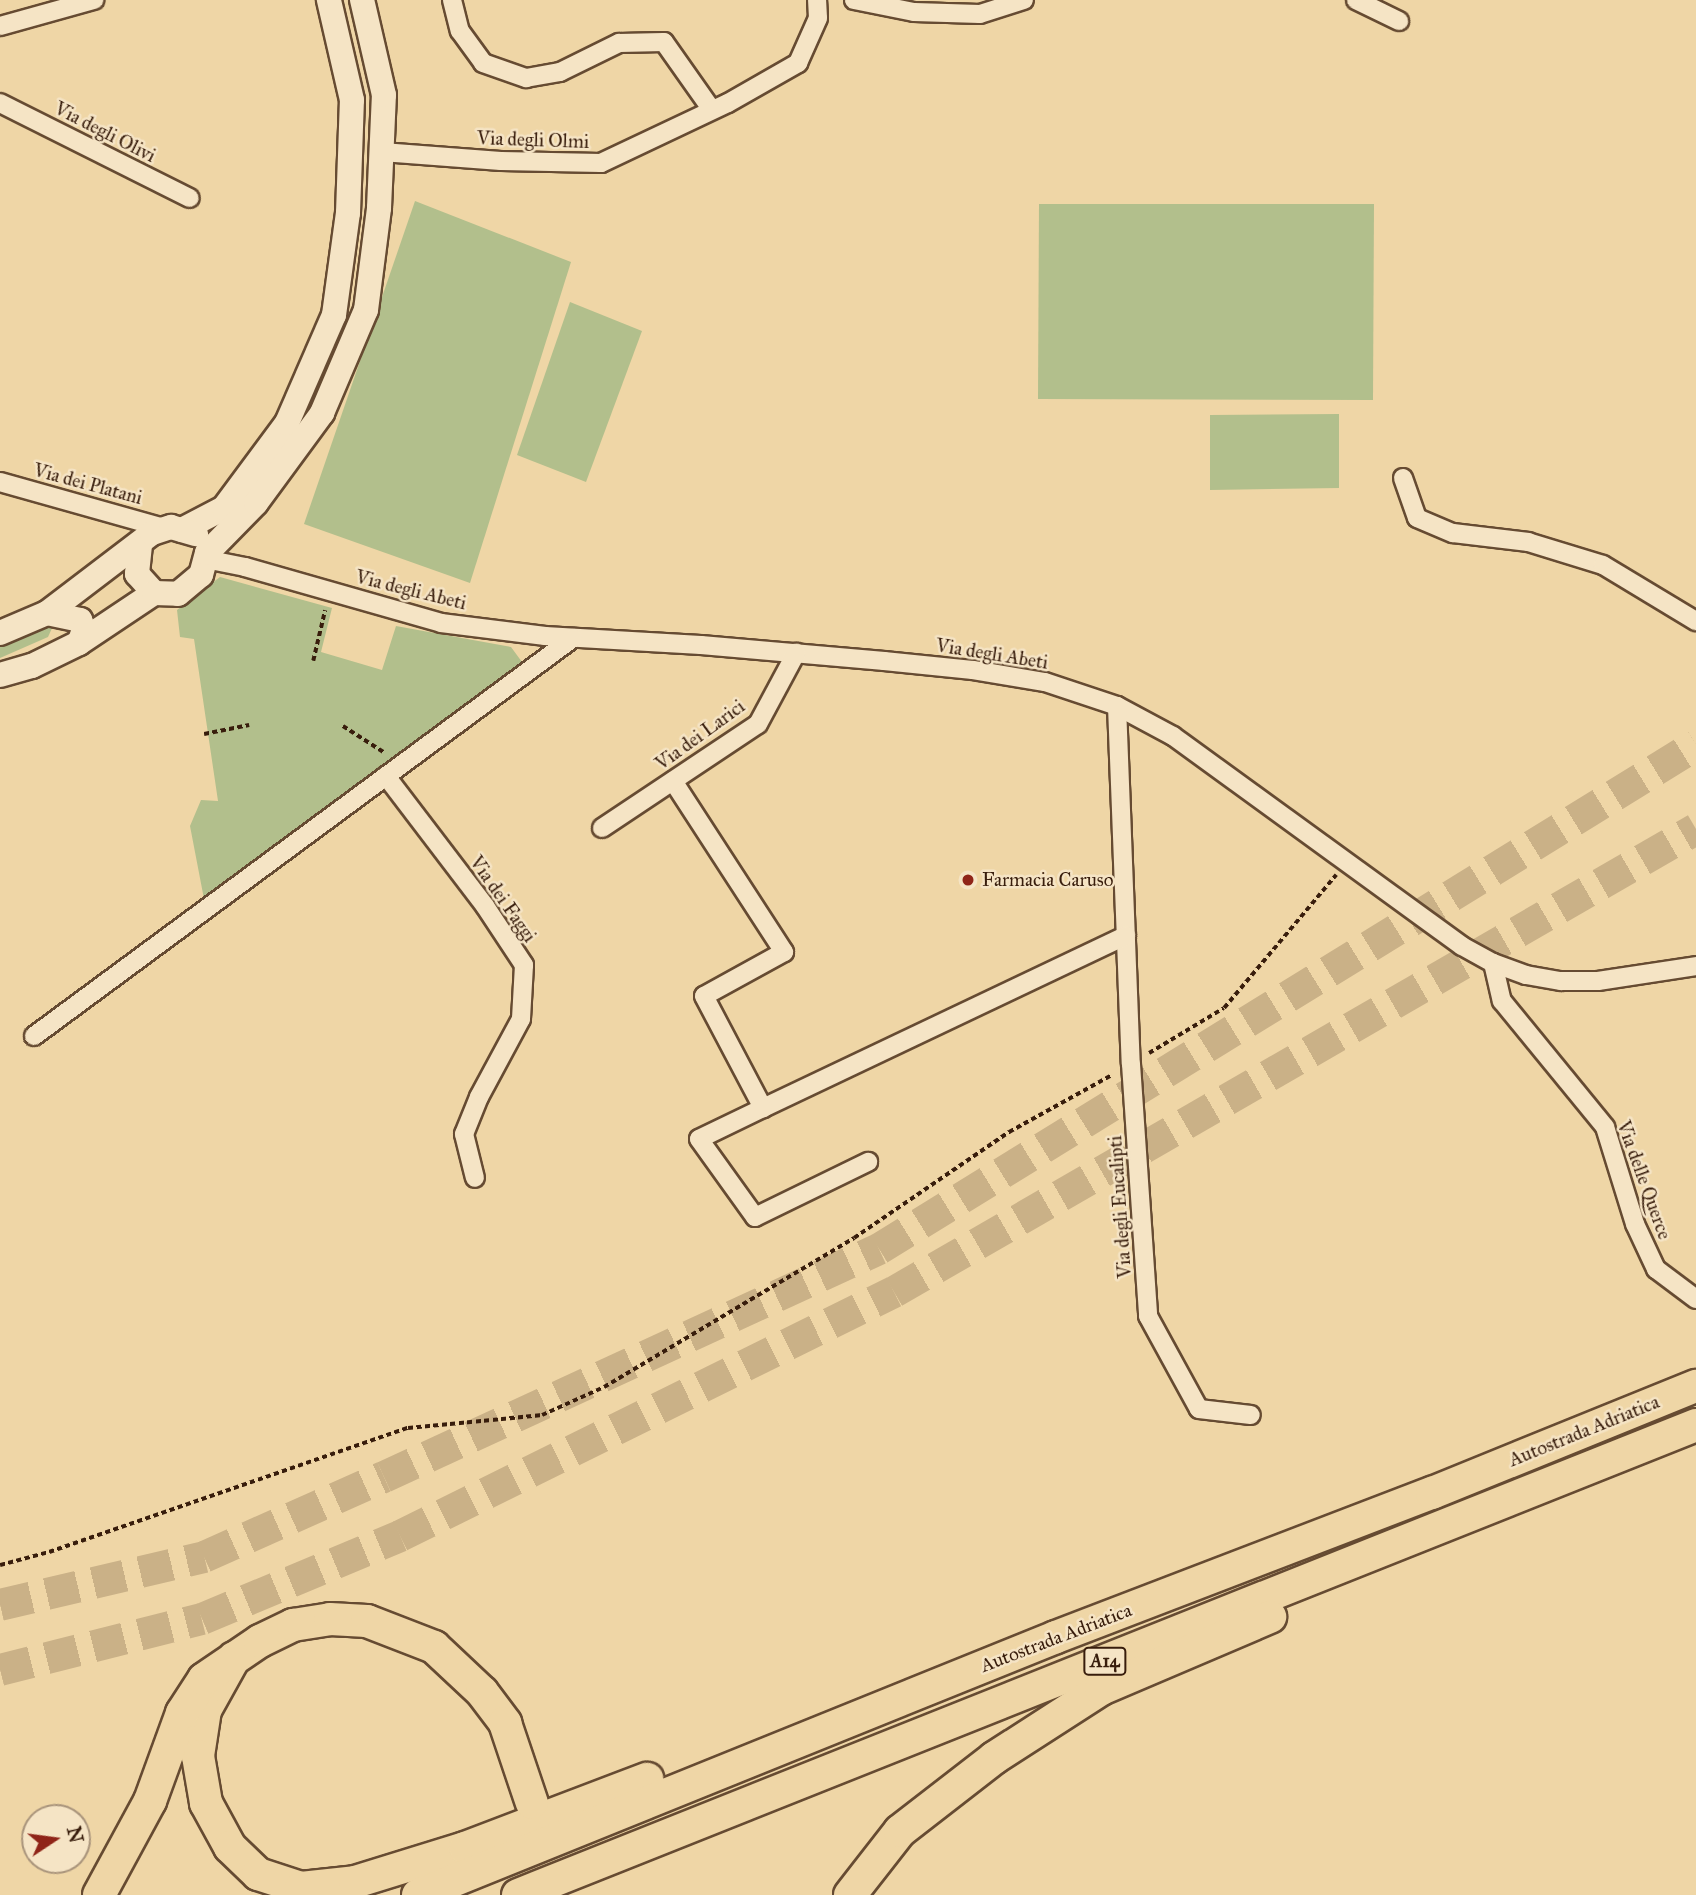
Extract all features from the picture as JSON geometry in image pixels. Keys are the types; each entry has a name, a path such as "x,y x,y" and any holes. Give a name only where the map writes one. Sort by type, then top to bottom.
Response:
{"highway":[{"name":"Autostrada Adriatica","path":"418,1895 1056,1637 1432,1493 1696,1386"},
{"name":"Autostrada Adriatica","path":"518,1895 1694,1425"},
{"path":"850,1895 900,1831 994,1758 1101,1689 1490,1524 1694,1425"},
{"path":"99,1895 150,1801 182,1713 204,1679 234,1658 293,1625 330,1619 367,1620 434,1647 482,1692 505,1723 531,1803"},
{"path":"234,1658 205,1710 198,1756 206,1803 230,1847 258,1874 301,1888 355,1882 465,1848 811,1717 1056,1637"}],"street":[{"path":"0,26 94,0"},
{"path":"0,676 32,666 79,643 154,593 178,594 201,575 206,556 256,503 295,431 334,315 345,230 352,100 329,0"},
{"path":"0,633 47,613 140,545 152,533 173,529 224,508 295,431 322,413 366,310 376,236 384,95 362,0"},
{"path":"452,0 460,31 483,63 526,78 560,72 619,43 664,42 712,110"},
{"name":"Via degli Olmi","path":"382,152 501,161 601,163 712,110 798,64 818,18 817,0"},
{"path":"854,0 914,12 980,14 1024,0"},
{"path":"1356,0 1399,21"},
{"path":"344,62 375,57"},
{"name":"Via degli Olivi","path":"0,103 190,198"},
{"path":"345,230 376,236"},
{"path":"1403,478 1417,518 1454,533 1528,542 1603,565 1696,621"},
{"name":"Via dei Platani","path":"0,482 173,529"},
{"path":"173,529 197,535 206,556"},
{"path":"140,545 137,574 154,593"},
{"name":"Via degli Abeti","path":"206,556 441,623 573,638 796,653 985,672 1045,682 1117,706 1173,736 1462,946 1493,963 1526,975 1562,981 1598,982 1696,966"},
{"path":"47,613 80,620 84,631 79,643"},
{"path":"34,1036 573,638"},
{"name":"Via dei Larici","path":"602,828 758,724 796,653"},
{"name":"Via degli Eucalipti","path":"1117,706 1131,1064 1148,1316 1199,1409 1251,1415"},
{"name":"Via dei Faggi","path":"386,776 485,906 524,965 521,1019 464,1134 475,1178"},
{"path":"673,781 784,952 704,996 763,1108"},
{"path":"868,1162 755,1217 699,1139 1126,936"},
{"name":"Via delle Querce","path":"1493,963 1502,1001 1605,1127 1635,1224 1656,1269 1696,1299"}],"path":[{"path":"313,662 329,591"},
{"path":"204,734 249,725"},
{"path":"343,726 401,764"},
{"path":"0,1565 48,1552 408,1428 542,1415 628,1373 854,1238 1009,1132 1224,1009 1348,861"}],"green space":[{"path":"415,201 571,262 470,583 304,524"},
{"path":"1039,204 1374,204 1373,400 1038,399"},
{"path":"570,302 642,331 586,482 517,455"},
{"path":"1339,414 1339,488 1210,490 1210,415"},
{"path":"220,577 332,608 321,652 382,670 396,626 511,647 522,662 503,684 204,899 190,826 201,800 218,801 194,639 180,637 177,610"},
{"path":"44,621 53,626 48,637 0,658 0,638"}],"tunnel":[{"path":"0,1605 204,1557 879,1249 1696,745"},
{"path":"0,1670 202,1619 400,1536 894,1292 1696,829"},
{"path":"537,1818 566,1895"}],"place":[{"name":"Farmacia Caruso","path":"968,880"}]}
